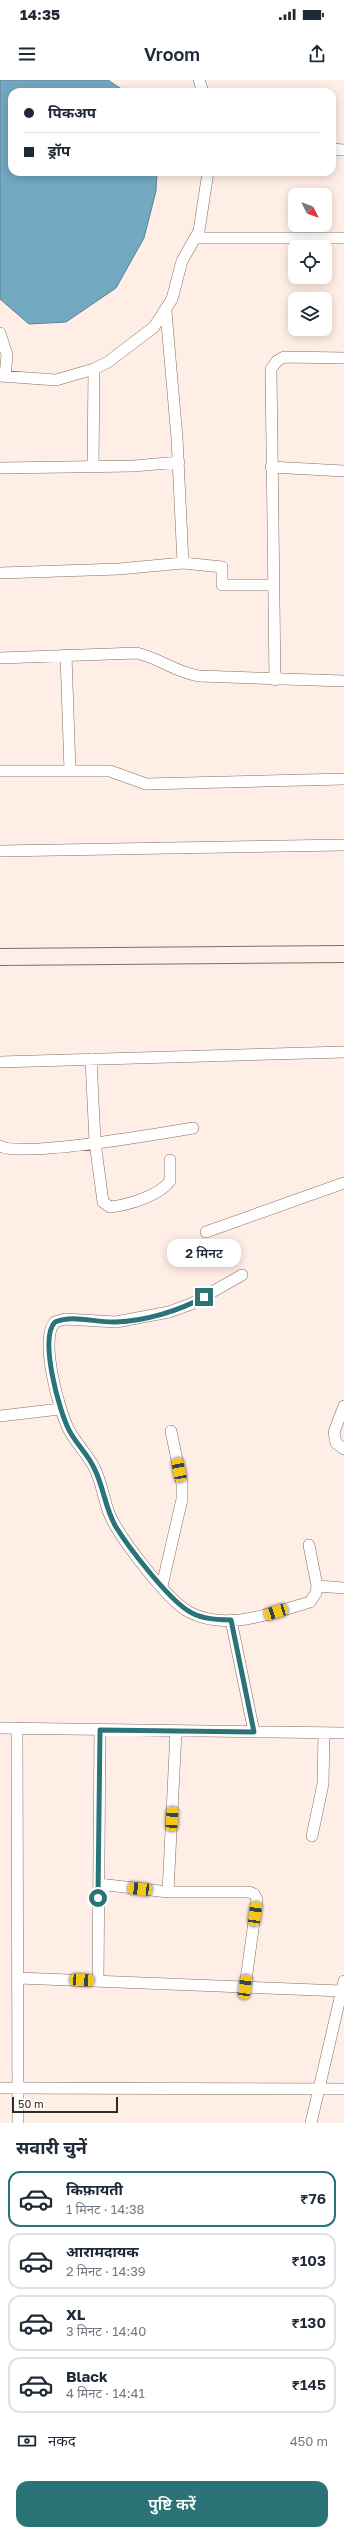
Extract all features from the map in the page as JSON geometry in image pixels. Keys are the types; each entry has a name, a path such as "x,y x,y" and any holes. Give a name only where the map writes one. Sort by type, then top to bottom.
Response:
{"street":[{"path":"0,333 7,355 2,376 56,380 94,369 134,343 154,327 166,312 172,299 182,261 196,238 205,203 208,176"},
{"path":"196,238 344,238"},
{"path":"166,312 173,378 179,462 183,564"},
{"path":"275,680 271,467 271,369 277,361 284,357 344,358"},
{"path":"93,467 94,369"},
{"path":"0,468 134,466 179,462"},
{"path":"271,467 344,471"},
{"path":"0,573 119,569 183,564 222,567 222,585 273,585"},
{"path":"0,658 137,653 152,656 189,675 275,680 344,681"},
{"path":"66,655 70,771"},
{"path":"0,771 110,771 146,784 344,779"},
{"path":"0,851 344,845"},
{"path":"0,957 344,954"},
{"path":"0,1062 344,1052"},
{"path":"91,1059 95,1142 100,1192 103,1202 110,1207 130,1203 161,1190 170,1181 170,1160"},
{"path":"0,1146 14,1150 95,1142 122,1141 193,1128"},
{"path":"206,1232 344,1183"},
{"path":"242,1275 192,1304 169,1312 116,1322 65,1319 55,1322 49,1334 54,1392 70,1432 94,1468 115,1526 162,1586 188,1611 214,1619 246,1620 310,1602 316,1593 317,1586 309,1545"},
{"path":"344,1406 334,1432 336,1443 344,1449"},
{"path":"0,1416 60,1409"},
{"path":"162,1586 182,1499 182,1484 171,1431"},
{"path":"317,1586 344,1588"},
{"path":"231,1620 254,1732"},
{"path":"0,1728 344,1733"},
{"path":"17,1729 18,2123"},
{"path":"98,1981 100,1730"},
{"path":"168,1892 176,1731"},
{"path":"312,1836 323,1784 324,1733"},
{"path":"99,1884 168,1892 249,1892 254,1894 257,1900 245,1987"},
{"path":"18,1978 245,1987 343,1986 311,2123"},
{"path":"0,2088 344,2089"}],"water":[{"path":"0,80 108,80 120,88 8,88 8,176 157,176 156,191 144,238 116,288 66,322 29,324 0,299"}],"route":[{"path":"98,1898 100,1730 254,1732 231,1620 214,1619 195,1614 178,1604 123,1538 115,1526 109,1512 101,1482 87,1454 70,1432 54,1392 49,1334 52,1325 60,1320 116,1322 169,1312 192,1304 204,1297"}]}
